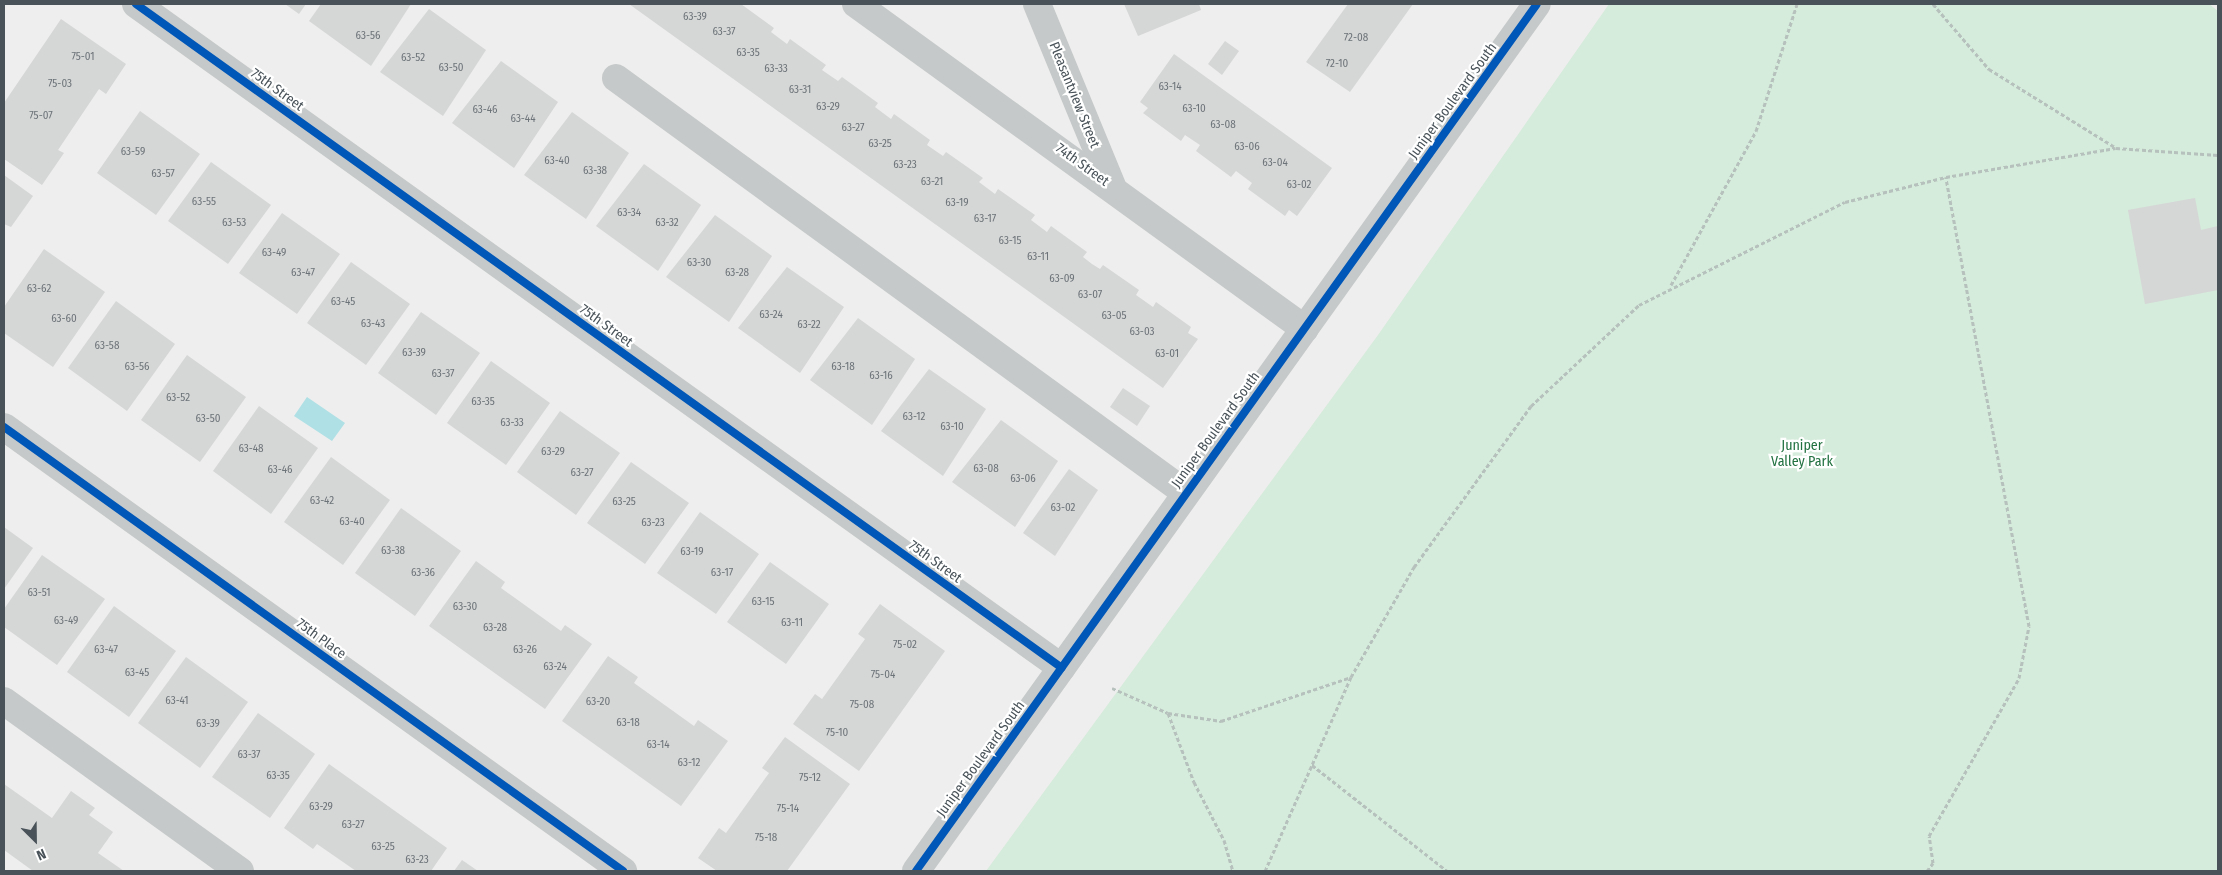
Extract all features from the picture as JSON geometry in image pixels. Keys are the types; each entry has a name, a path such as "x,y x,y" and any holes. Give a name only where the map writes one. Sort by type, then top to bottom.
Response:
{"street":[{"name":"75th Street","path":"136,4 1062,668"},
{"name":"74th Street","path":"856,4 1112,186 1305,329"},
{"name":"Pleasantview Street","path":"1037,4 1112,186"},
{"name":"Juniper Boulevard South","path":"916,871 1186,492 1538,4"},
{"path":"616,78 1186,492"},
{"name":"75th Place","path":"4,427 623,871"},
{"path":"4,701 240,871"}],"path":[{"path":"1670,286 1756,131 1797,4"},
{"path":"1933,4 1989,69 2116,148"},
{"path":"1265,871 1352,677 1414,567 1531,406 1639,305 1670,286 1845,202 1946,177 2116,148 2218,155"},
{"path":"1927,871 1933,863 1928,836 2019,678 2029,626 1946,177"},
{"path":"1112,688 1168,713 1221,721 1352,677"},
{"path":"1168,713 1194,782 1224,840 1233,871"},
{"path":"1312,765 1447,871"}],"green space":[{"name":"Juniper Valley Park","path":"1609,4 2209,4 2218,11 2218,871 986,871 1378,335"}],"water":[{"path":"307,397 345,423 332,441 294,416"}],"building":[{"path":"285,4 306,4 299,14"},
{"path":"321,4 411,4 371,66 309,21"},
{"path":"629,4 741,4 774,28 771,32 787,44 790,39 826,65 822,70 838,81 842,77 878,103 875,107 891,119 894,114 930,140 927,145 943,156 946,152 983,178 979,182 995,194 998,189 1035,215 1031,220 1047,232 1051,226 1087,252 1083,257 1092,264 1100,269 1103,265 1139,290 1136,295 1153,307 1156,302 1191,327 1188,333 1198,339 1163,388"},
{"path":"1124,4 1199,4 1201,10 1138,36"},
{"path":"1348,4 1413,4 1350,92 1306,62"},
{"path":"429,9 486,50 443,116 380,72"},
{"path":"61,19 126,64 106,94 99,89 58,150 64,153 42,185 4,159 4,103"},
{"path":"1225,41 1239,51 1222,75 1208,64"},
{"path":"1174,54 1332,168 1297,216 1289,210 1285,216 1248,189 1252,183 1236,171 1231,177 1196,151 1200,145 1185,135 1181,141 1143,113 1148,108 1140,102"},
{"path":"501,61 558,102 514,168 452,123"},
{"path":"140,111 200,154 156,215 97,173"},
{"path":"572,112 629,153 586,219 524,175"},
{"path":"211,162 271,205 228,264 168,221"},
{"path":"644,164 701,205 658,271 596,226"},
{"path":"4,175 33,196 11,227 4,224"},
{"path":"2195,198 2201,230 2218,226 2218,290 2145,304 2128,210"},
{"path":"282,213 340,254 297,314 239,273"},
{"path":"715,215 772,256 729,322 666,277"},
{"path":"44,249 105,292 53,367 4,333 4,307"},
{"path":"351,262 410,304 366,365 307,323"},
{"path":"787,267 844,307 800,373 738,328"},
{"path":"116,301 175,344 127,411 68,368"},
{"path":"421,312 480,353 436,415 378,373"},
{"path":"858,318 915,359 872,425 810,380"},
{"path":"187,355 246,397 200,462 141,420"},
{"path":"491,361 550,403 506,465 447,423"},
{"path":"929,369 986,409 943,476 881,431"},
{"path":"1123,388 1150,406 1137,426 1110,407"},
{"path":"259,406 318,448 271,514 213,471"},
{"path":"560,411 620,453 576,515 517,472"},
{"path":"1001,420 1058,461 1015,527 952,482"},
{"path":"331,457 390,500 343,565 284,522"},
{"path":"631,462 689,503 645,564 587,523"},
{"path":"1069,469 1098,490 1055,556 1023,533"},
{"path":"401,508 461,551 415,616 355,573"},
{"path":"700,512 759,554 716,614 657,573"},
{"path":"4,527 33,548 4,589"},
{"path":"42,555 105,599 57,665 4,627 4,609"},
{"path":"476,561 505,582 501,588 561,631 565,625 592,644 545,709 429,626"},
{"path":"770,562 829,604 786,664 727,622"},
{"path":"880,604 945,651 859,771 793,724 815,694 822,699 865,639 858,634"},
{"path":"114,606 176,651 129,717 67,672"},
{"path":"608,656 638,677 634,683 694,726 698,720 728,741 681,806 562,721"},
{"path":"186,657 248,702 200,768 138,723"},
{"path":"258,713 315,754 270,818 212,777"},
{"path":"785,737 850,784 787,871 717,871 698,858 719,828 726,833 769,773 762,768"},
{"path":"329,764 447,848 431,871 356,871 317,844 313,849 284,828"},
{"path":"4,784 52,818 71,791 95,808 89,815 113,832 98,853 124,871 33,871 4,850"},
{"path":"462,860 478,871 454,871"}],"cycle path":[{"path":"136,4 1062,668"},
{"path":"916,871 1537,4"},
{"path":"4,427 623,871"}]}
